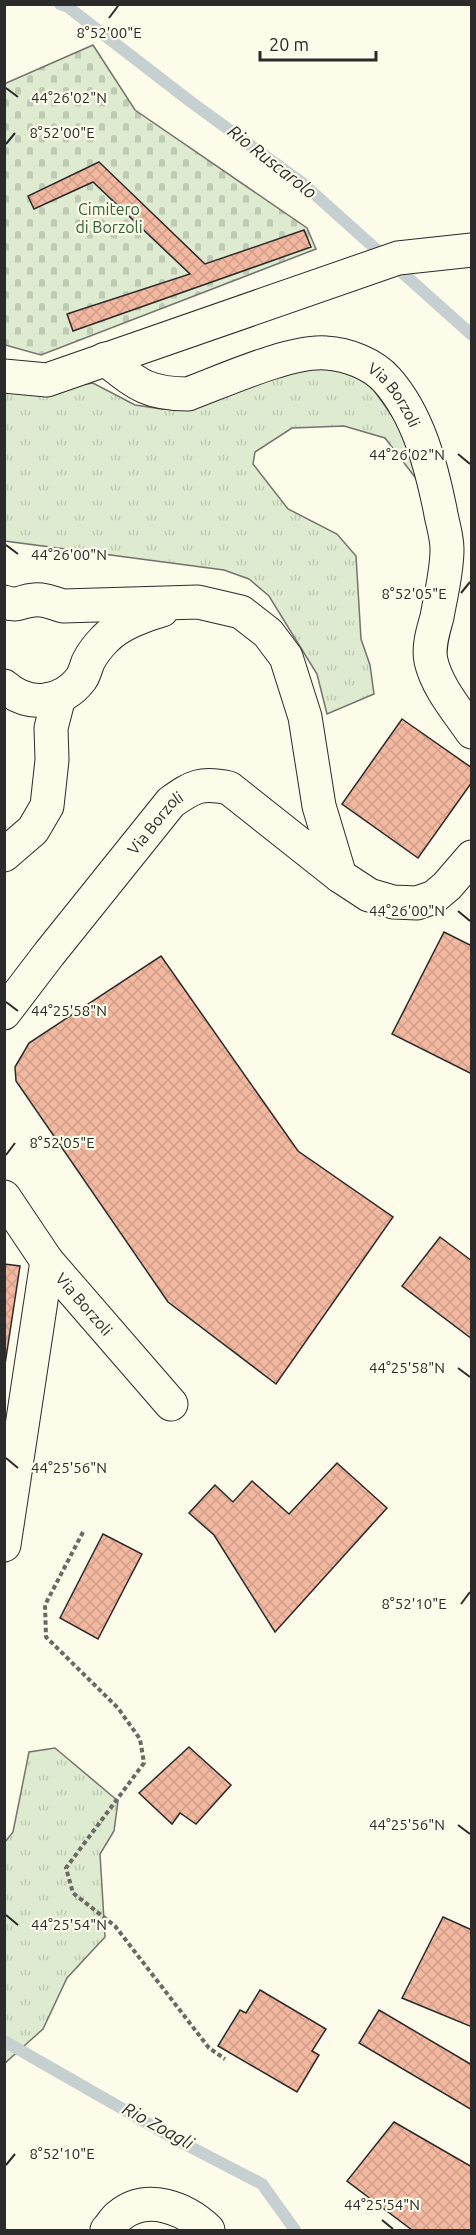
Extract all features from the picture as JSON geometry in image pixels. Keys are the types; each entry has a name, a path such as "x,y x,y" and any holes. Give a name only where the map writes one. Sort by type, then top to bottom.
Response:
{"street":[{"path":"4,376 47,380 398,258 471,250"},
{"name":"Via Borzoli","path":"105,359 139,385 151,390 177,394 188,394 285,359 326,352 348,357 369,366 386,379 402,400 424,449 434,479 447,548 444,580 431,643 431,660 444,690 471,732"},
{"path":"8,607 32,600 48,601 63,606 76,616 86,629 90,645 89,661"},
{"path":"4,686 12,693 27,700 59,697 73,688 83,676 89,661 105,638 125,624 155,612 198,602"},
{"path":"63,606 198,602 241,612 268,633 286,657 305,717 319,806 340,876"},
{"path":"4,855 33,830 47,806 52,760 51,728 59,697"},
{"name":"Via Borzoli","path":"4,1013 171,802 187,791 208,783 229,788 340,876 369,895 393,902 417,903 434,897 447,886 471,857"},
{"name":"Via Borzoli","path":"4,1197 47,1261 171,1404"},
{"path":"4,1545 47,1261"},
{"path":"107,2230 120,2215 138,2207 156,2204 173,2207 197,2219 208,2230"}],"path":[{"path":"83,1532 45,1605 46,1637 118,1707 140,1739 144,1763 66,1869 73,1893 115,1926 209,2048 225,2059"}],"green space":[{"name":"Cimitero di Borzoli","path":"93,45 135,110 307,228 316,249 41,355 5,345 4,84"},
{"path":"337,366 368,382 398,424 421,485 385,438 344,426 292,428 255,452 253,464 288,509 337,534 356,556 361,639 370,665 374,694 327,714 317,674 269,596 249,579 224,570 5,541 5,388 39,392 93,383 135,405 162,409 191,406 296,367"},
{"path":"55,1748 118,1801 114,1831 100,1854 105,1937 67,1978 43,2029 5,2063 5,1842 13,1832 29,1752"}],"building":[{"path":"99,162 205,264 304,230 311,247 73,331 67,314 190,274 93,182 34,209 28,196"},
{"path":"402,719 472,768 472,782 418,858 342,804"},
{"path":"444,932 472,946 472,1074 392,1034"},
{"path":"161,956 298,1151 393,1217 276,1384 168,1302 16,1081 15,1067 29,1043"},
{"path":"440,1237 472,1261 472,1339 402,1286"},
{"path":"4,1264 20,1266 4,1371"},
{"path":"337,1463 387,1508 275,1632 214,1535 189,1513 215,1485 233,1502 252,1481 289,1514"},
{"path":"103,1534 142,1554 98,1639 60,1618"},
{"path":"189,1747 231,1785 196,1824 180,1813 172,1824 139,1793"},
{"path":"443,1917 472,1930 472,2027 402,1998"},
{"path":"260,1990 326,2029 312,2051 319,2055 297,2092 218,2046 240,2010 246,2013"},
{"path":"379,2010 472,2065 472,2110 359,2043"},
{"path":"394,2122 472,2167 472,2230 412,2230 347,2181"}],"waterway":[{"name":"Rio Ruscarolo","path":"60,4 68,7 191,102 301,182 472,335"},
{"name":"Rio Zoagli","path":"4,2041 177,2140 262,2184 295,2230"}]}
